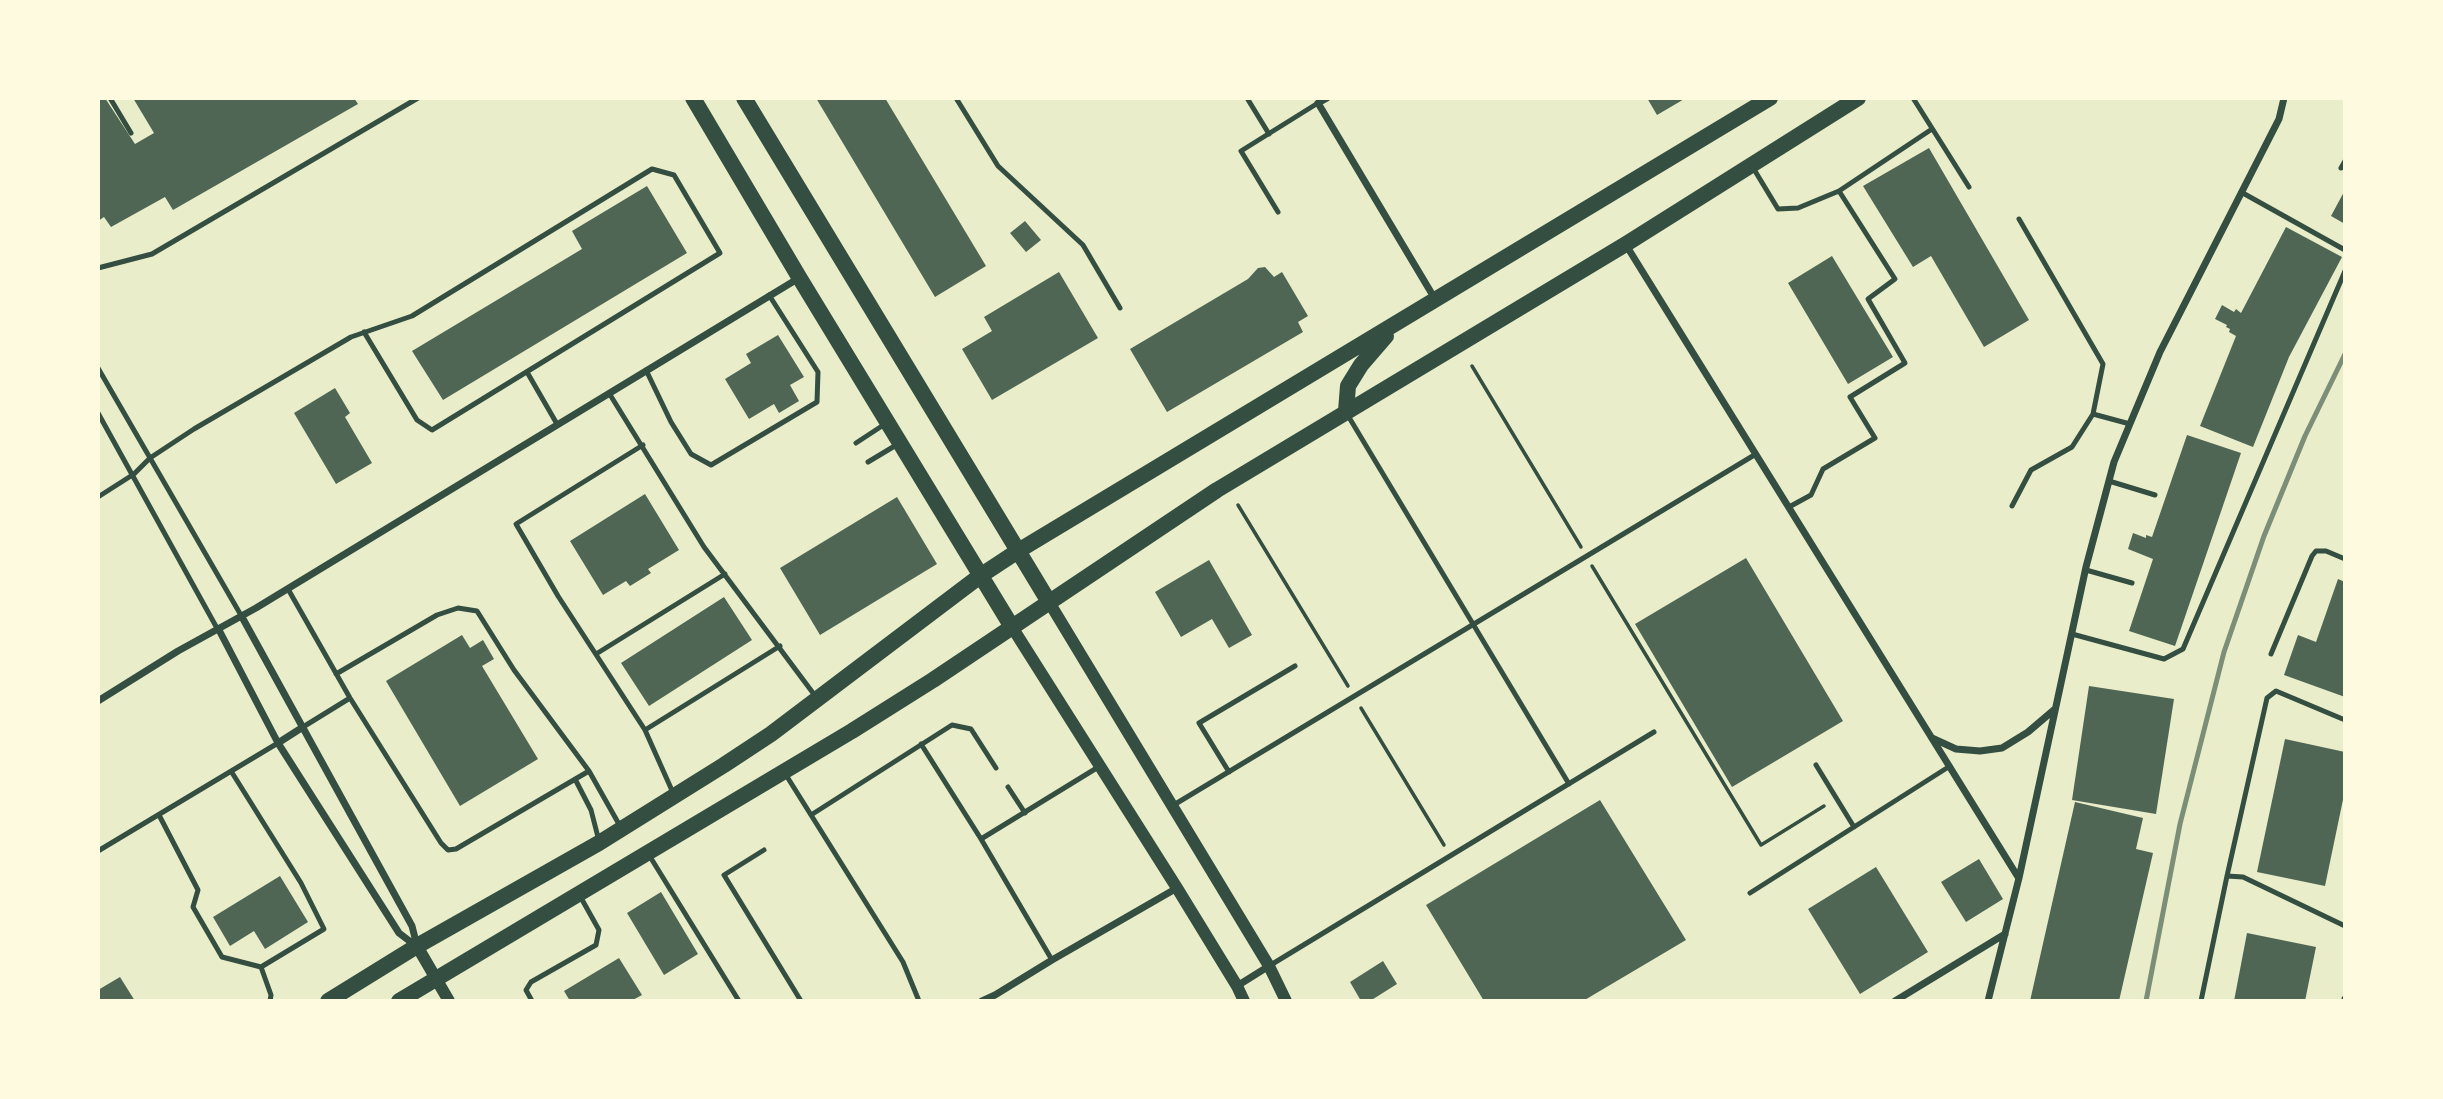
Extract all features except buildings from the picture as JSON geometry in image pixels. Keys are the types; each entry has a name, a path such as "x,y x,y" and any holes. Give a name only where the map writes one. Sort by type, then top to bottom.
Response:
{"main road":[{"path":"693,98 1012,627"},
{"path":"744,98 1049,602"},
{"path":"328,1001 417,946 599,843 771,734 980,576 1018,551 1770,98"},
{"path":"399,1001 863,724 1217,490 1626,244 1858,98"},
{"path":"1346,411 1348,386 1361,365 1398,323"}],"street":[{"path":"1327,98 1318,103 1436,300"},
{"path":"1988,1001 2019,878 2086,570 2114,462 2160,352 2278,118 2284,98"},
{"path":"1626,244 2019,878"},
{"path":"98,701 178,652 219,631 799,277"},
{"path":"1049,602 1269,966 1286,1001"},
{"path":"242,617 412,926 417,946 449,1001"},
{"path":"1012,627 1177,888 1244,1001"},
{"path":"219,631 278,743 399,933 417,946"},
{"path":"1932,738 1955,749 1980,751 2002,748 2028,732 2056,708"},
{"path":"278,743 303,727"},
{"path":"982,1001 1177,888"},
{"path":"1895,1001 2006,934"},
{"path":"1237,986 1269,966"}],"lane":[{"path":"110,98 131,133"},
{"path":"98,268 152,254 418,98"},
{"path":"956,98 998,166 1083,245 1120,309"},
{"path":"1247,98 1269,134"},
{"path":"1913,98 1969,187"},
{"path":"1278,212 1241,150 1318,103"},
{"path":"1752,165 1778,209 1798,208 1839,191 1933,129"},
{"path":"2341,168 2345,161"},
{"path":"98,497 194,429 351,337 365,332 412,317 652,169 674,175 720,253 432,430 417,420 365,332"},
{"path":"1789,507 1811,495 1822,469 1875,438 1850,397 1905,363 1868,299 1895,279 1839,191"},
{"path":"2241,191 2345,250"},
{"path":"2012,506 2031,470 2073,447 2093,414 2103,364 2019,219"},
{"path":"2072,634 2164,659 2183,649 2345,271"},
{"path":"646,370 671,422 691,454 712,465 817,402 818,372 769,295"},
{"path":"98,368 242,617"},
{"path":"527,372 557,424"},
{"path":"609,393 643,444 704,547 818,699"},
{"path":"1346,411 1569,784"},
{"path":"98,413 219,631"},
{"path":"2093,414 2130,424"},
{"path":"856,443 887,422"},
{"path":"868,462 900,443"},
{"path":"643,444 516,524 558,596 645,730 674,796"},
{"path":"1172,806 1756,454"},
{"path":"2109,481 2155,495"},
{"path":"2271,654 2312,556 2316,551 2326,551 2345,559"},
{"path":"2086,570 2132,583"},
{"path":"596,654 725,574"},
{"path":"288,589 350,698 448,850 456,849 589,771"},
{"path":"336,674 432,618 458,608 477,611 514,670 589,771 622,829"},
{"path":"645,730 780,646"},
{"path":"1229,772 1199,723 1295,666"},
{"path":"2202,1001 2267,698 2276,691 2345,720"},
{"path":"303,727 350,698"},
{"path":"811,815 952,725 971,729 996,768"},
{"path":"1269,966 1654,732"},
{"path":"98,851 278,743"},
{"path":"921,744 1052,960"},
{"path":"1816,765 1854,827"},
{"path":"981,839 1100,766"},
{"path":"1750,893 1950,766"},
{"path":"159,815 198,890 193,907 222,957 261,967 324,929 301,883 231,771"},
{"path":"784,771 903,962 919,1001"},
{"path":"575,779 594,818 599,843"},
{"path":"1008,787 1025,813"},
{"path":"764,850 724,875 801,1001"},
{"path":"647,852 739,1001"},
{"path":"2227,876 2244,877 2345,926"},
{"path":"532,1001 526,990 531,982 596,945 599,930 579,894"},
{"path":"261,967 271,995 270,1001"}],"path":[{"path":"1472,366 1761,845 1824,806"},
{"path":"1238,505 1451,856"}],"railway":[{"path":"2146,1001 2180,824 2224,652 2264,536 2305,436 2345,354"}]}
